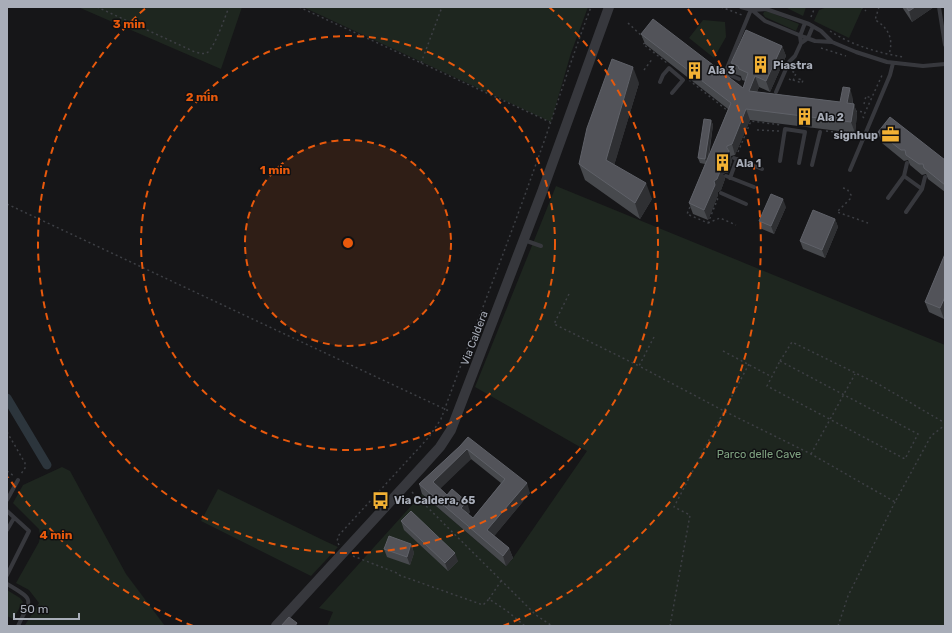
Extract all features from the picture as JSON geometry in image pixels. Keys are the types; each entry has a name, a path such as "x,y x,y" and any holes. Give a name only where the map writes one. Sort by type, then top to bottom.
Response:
{"street":[{"name":"Via Caldera","path":"276,626 440,446 451,430 520,239 610,7"}],"lane":[{"path":"741,7 766,9 813,26 821,31 832,42"},
{"path":"939,7 945,45"},
{"path":"752,8 765,21 815,41 832,42 856,52 893,63 923,66 945,64"},
{"path":"739,79 725,73 752,8"},
{"path":"801,43 800,36 805,23"},
{"path":"776,92 789,62 795,56 801,43 808,38 813,26"},
{"path":"850,170 890,75 893,63"},
{"path":"660,82 663,75 671,66 685,77 672,94"},
{"path":"799,163 806,127"},
{"path":"780,161 785,128 805,132"},
{"path":"812,165 820,131"},
{"path":"754,187 728,177 736,159 762,169"},
{"path":"888,198 904,176 907,163"},
{"path":"904,176 922,190"},
{"path":"906,212 922,190 925,176"},
{"path":"720,195 746,204"},
{"path":"520,239 541,246"},
{"path":"7,500 18,480"},
{"path":"7,511 29,531 8,572"},
{"path":"7,530 14,518"},
{"path":"7,584 24,594 28,600 28,607 18,626"}],"path":[{"path":"97,7 202,54 208,51 213,45 229,7"},
{"path":"299,7 551,122"},
{"path":"421,63 442,7"},
{"path":"339,545 337,541 340,535 429,437 440,419 551,122 576,46 591,7"},
{"path":"721,7 745,17"},
{"path":"810,20 815,7"},
{"path":"861,7 866,11"},
{"path":"879,7 875,20 886,28 890,36 892,46 889,54"},
{"path":"628,23 646,41 643,44 671,66"},
{"path":"830,30 853,43 903,57"},
{"path":"644,70 653,58"},
{"path":"866,119 863,117 885,69"},
{"path":"794,80 802,83 803,80 799,79 800,76"},
{"path":"685,77 731,114"},
{"path":"864,104 866,96 872,98"},
{"path":"853,110 865,112"},
{"path":"736,159 751,121 785,128"},
{"path":"757,130 785,128"},
{"path":"820,131 858,135 860,130"},
{"path":"843,188 847,189 851,195 850,199 837,212 868,223"},
{"path":"708,222 720,195"},
{"path":"7,204 451,412"},
{"path":"691,207 687,214 708,222 720,218 736,225"},
{"path":"509,235 520,239"},
{"path":"569,294 554,324 811,454 896,502"},
{"path":"639,366 654,337"},
{"path":"780,361 918,434 905,459 767,386 780,361 792,342 880,385 945,424 931,436 896,502 848,596 838,626"},
{"path":"723,351 772,376"},
{"path":"670,626 690,515 674,506 749,364"},
{"path":"811,454 856,373"},
{"path":"7,432 25,464 25,468 18,480 7,470"},
{"path":"405,485 536,615 552,626"},
{"path":"349,554 399,575 483,606 501,581"},
{"path":"489,599 525,626"}],"green space":[{"path":"78,7 242,7 221,69"},
{"path":"303,7 588,7 571,53 551,122"},
{"path":"785,7 806,7 803,16"},
{"path":"827,7 863,7 849,38 814,21 819,10"},
{"path":"767,11 799,24 796,31 765,17 763,14"},
{"path":"703,20 725,22 726,37 714,58 689,38"},
{"name":"Parco delle Cave","path":"556,186 945,345 945,626 327,626 333,612 319,608 422,494 506,566 587,451 475,387"},
{"path":"62,467 70,471 126,574 165,626 25,625 39,603 29,590 16,583 39,542 40,535 39,529 13,503 23,485"},
{"path":"218,489 338,547 311,576 201,521"},
{"path":"7,590 20,598 23,602 13,619 7,616"}],"building":[{"path":"906,7 915,7 909,11"},
{"path":"653,19 743,88 748,73 731,63 746,30 782,46 766,81 755,76 749,91 840,102 843,87 850,88 847,103 854,104 851,122 746,109 732,144 727,146 729,151 724,162 719,164 721,169 717,179 714,181 715,185 704,210 689,203 731,103 641,34"},
{"path":"612,59 633,67 606,160 646,183 635,203 579,164 587,128"},
{"path":"890,117 945,160 945,185 924,168 923,164 919,164 906,155 905,150 901,150 878,132"},
{"path":"704,119 711,120 705,159 698,158"},
{"path":"771,194 783,199 771,226 759,221"},
{"path":"813,210 835,219 822,250 800,241"},
{"path":"945,254 945,297 940,308 925,302"},
{"path":"468,437 527,483 487,530 509,548 503,556 419,484","holes":["467,449 505,479 473,518 461,508 467,502 452,489 447,495 433,482"]},
{"path":"411,511 455,553 445,563 401,521"},
{"path":"389,536 411,544 407,557 384,549"},
{"path":"289,617 297,623 295,626 281,626"}],"waterway":[{"path":"7,398 47,465"}],"place":[{"name":"Piastra","path":"760,65"},
{"name":"Ala 3","path":"695,70"},
{"name":"Ala 2","path":"804,117"},
{"name":"signhup","path":"891,135"},
{"name":"Ala 1","path":"723,163"},
{"name":"Via Caldera, 65","path":"381,500"}]}
